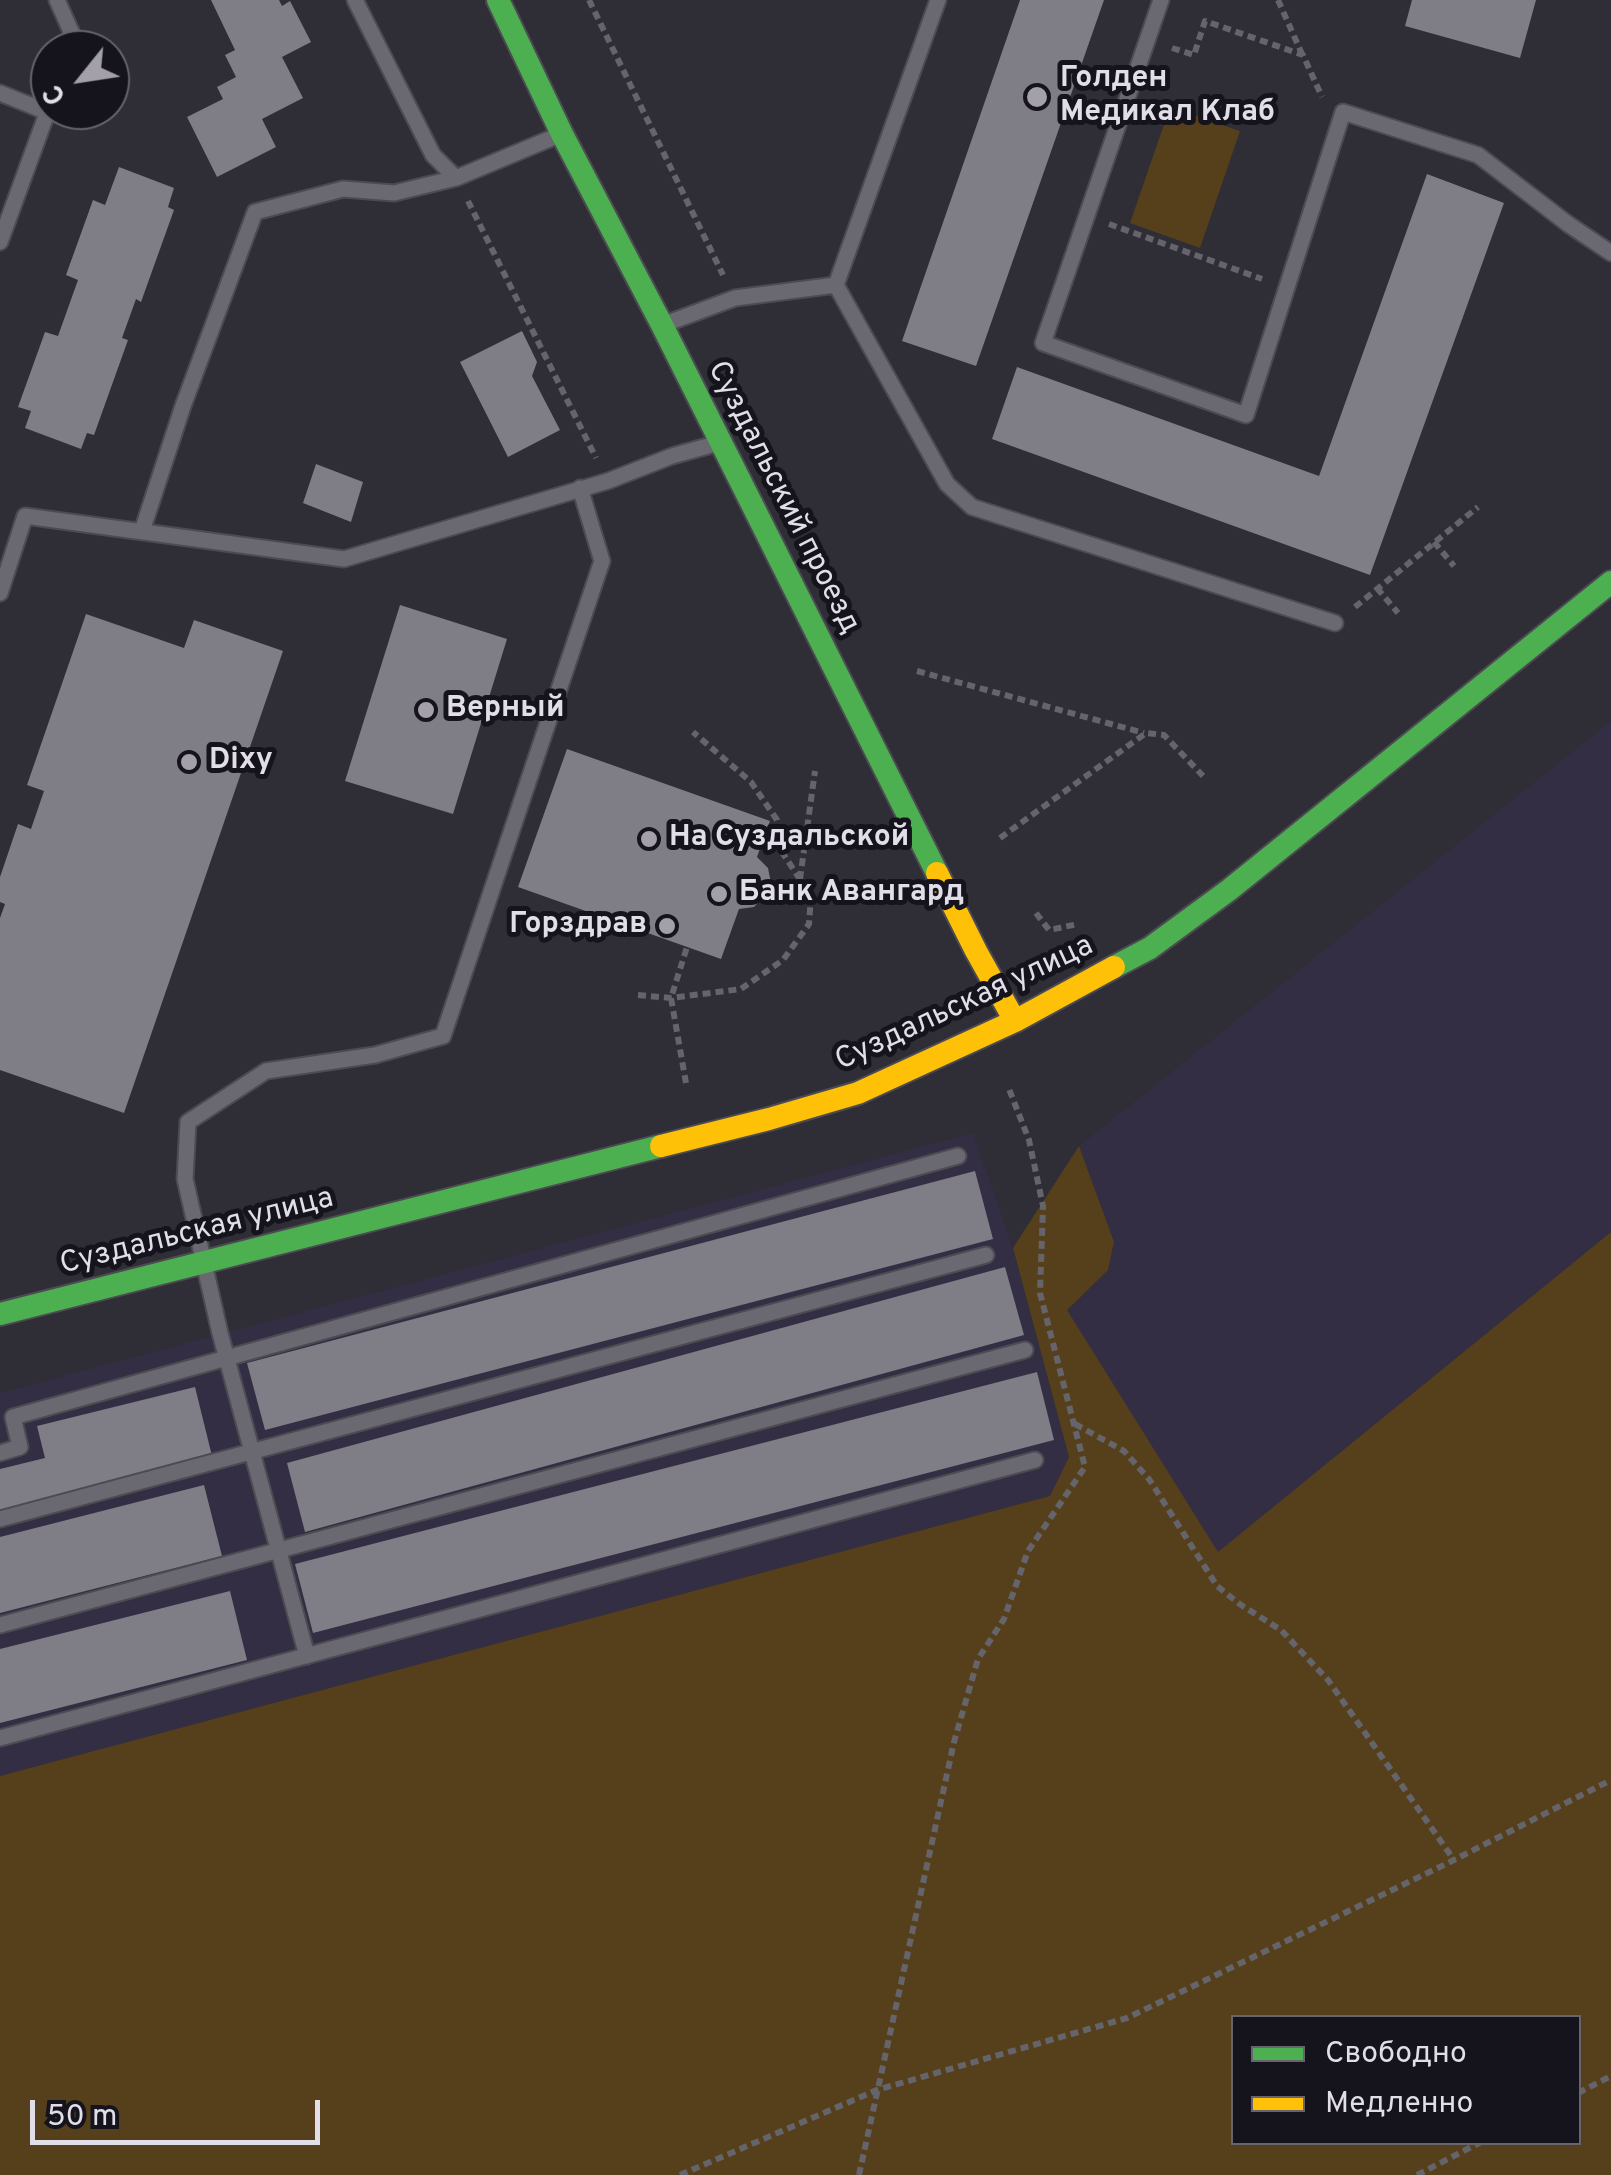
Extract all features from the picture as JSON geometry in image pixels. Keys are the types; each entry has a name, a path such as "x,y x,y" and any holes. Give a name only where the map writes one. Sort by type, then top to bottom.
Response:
{"street":[{"name":"Суздальский проезд","path":"498,0 562,134 1015,1021"},
{"name":"Суздальская улица","path":"0,1314 858,1093 1015,1021 1150,948 1214,902 1611,582"}],"lane":[{"path":"57,0 70,30"},
{"path":"354,0 433,155 456,178"},
{"path":"938,0 836,286 948,484 972,508 1335,623"},
{"path":"1162,0 1043,342 1246,415 1343,112 1478,155 1611,253"},
{"path":"0,93 30,102"},
{"path":"0,242 41,130"},
{"path":"142,531 183,406 255,212 343,188 394,193 456,178 562,134"},
{"path":"662,326 734,298 836,286"},
{"path":"0,592 25,516 344,558 608,482 719,442"},
{"path":"307,1656 227,1358 185,1179 188,1122 266,1071 376,1055 444,1036 602,561 580,488"},
{"path":"0,1452 20,1447 13,1417 958,1156"},
{"path":"0,1519 986,1255"},
{"path":"0,1626 1025,1350"},
{"path":"0,1738 1034,1460"}],"path":[{"path":"590,0 734,298"},
{"path":"1278,0 1337,130"},
{"path":"1148,40 1194,55 1205,21 1303,55"},
{"path":"456,178 608,482"},
{"path":"1087,216 1286,288"},
{"path":"1335,623 1478,506"},
{"path":"1434,542 1454,566"},
{"path":"1378,588 1398,613"},
{"path":"918,671 1164,735 1202,776"},
{"path":"638,994 672,998 741,989 783,960 808,924 811,896 782,852 777,820 752,782 693,732"},
{"path":"1000,838 1146,733"},
{"path":"800,879 816,771"},
{"path":"1036,913 1049,930 1078,924"},
{"path":"686,947 672,998 686,1084"},
{"path":"859,2175 954,1742 978,1659 1004,1619 1028,1551 1085,1467 1040,1293 1044,1206 1029,1140 1009,1089"},
{"path":"1074,1424 1124,1451 1149,1479 1217,1586 1281,1630 1328,1680 1454,1860"},
{"path":"680,2175 877,2090 1127,2018 1611,1780"},
{"path":"1581,2091 1611,2076"},
{"path":"1418,2175 1475,2145"}],"shaded area":[{"path":"1170,107 1240,131 1200,248 1130,223"},
{"path":"1611,721 1611,1232 1218,1552 1066,1309 1108,1270 1114,1242 1079,1146"},
{"path":"973,1133 1013,1249 1069,1457 1050,1496 0,1776 0,1393"},
{"path":"1079,1146 1114,1242 1108,1270 1067,1310 1218,1552 1611,1232 1611,2175 0,2175 0,1776 1050,1496 1069,1457 1013,1248"}],"building":[{"path":"211,0 279,0 282,6 290,1 311,42 282,57 303,98 262,119 276,147 217,177 187,117 223,99 217,87 236,77 225,55 235,50"},
{"path":"1020,0 1104,0 976,366 902,341"},
{"path":"1412,0 1536,0 1520,58 1405,26"},
{"path":"119,167 174,188 168,207 174,210 141,302 136,299 122,338 128,340 94,435 87,433 81,449 25,428 31,411 18,407 45,332 58,336 78,280 66,275 93,200 105,205"},
{"path":"1427,174 1504,203 1370,575 992,439 1017,367 1319,476"},
{"path":"522,331 537,362 532,376 560,430 508,457 460,362"},
{"path":"316,464 363,482 351,522 303,503"},
{"name":"Верный","path":"400,605 507,639 453,814 345,781"},
{"path":"86,614 184,648 194,620 283,651 124,1113 0,1070 0,918 5,904 0,902 0,877 18,824 31,829 44,791 27,785"},
{"name":"На Суздальской","path":"567,749 770,821 757,857 768,868 769,891 754,907 739,909 721,959 518,887"},
{"path":"975,1171 993,1239 265,1430 247,1363"},
{"path":"1005,1267 1024,1335 305,1532 287,1463"},
{"path":"1037,1372 1054,1440 313,1633 295,1564"},
{"path":"195,1387 212,1456 0,1510 0,1469 45,1458 37,1426"},
{"path":"204,1485 222,1556 0,1613 0,1537"},
{"path":"230,1591 247,1660 0,1723 0,1649"}],"traffic: fast":[{"path":"498,0 562,134 937,873"},
{"path":"1114,967 1150,948 1229,890 1611,582"},
{"path":"0,1314 661,1146"}],"traffic: slow":[{"path":"937,873 1015,1021"},
{"path":"661,1146 858,1093 1015,1021 1114,967"}],"place":[{"name":"Голден Медикал Клаб","path":"1037,97"},
{"name":"Верный","path":"426,710"},
{"name":"Dixy","path":"189,762"},
{"name":"На Суздальской","path":"649,839"},
{"name":"Банк Авангард","path":"719,894"},
{"name":"Горздрав","path":"667,926"}]}
